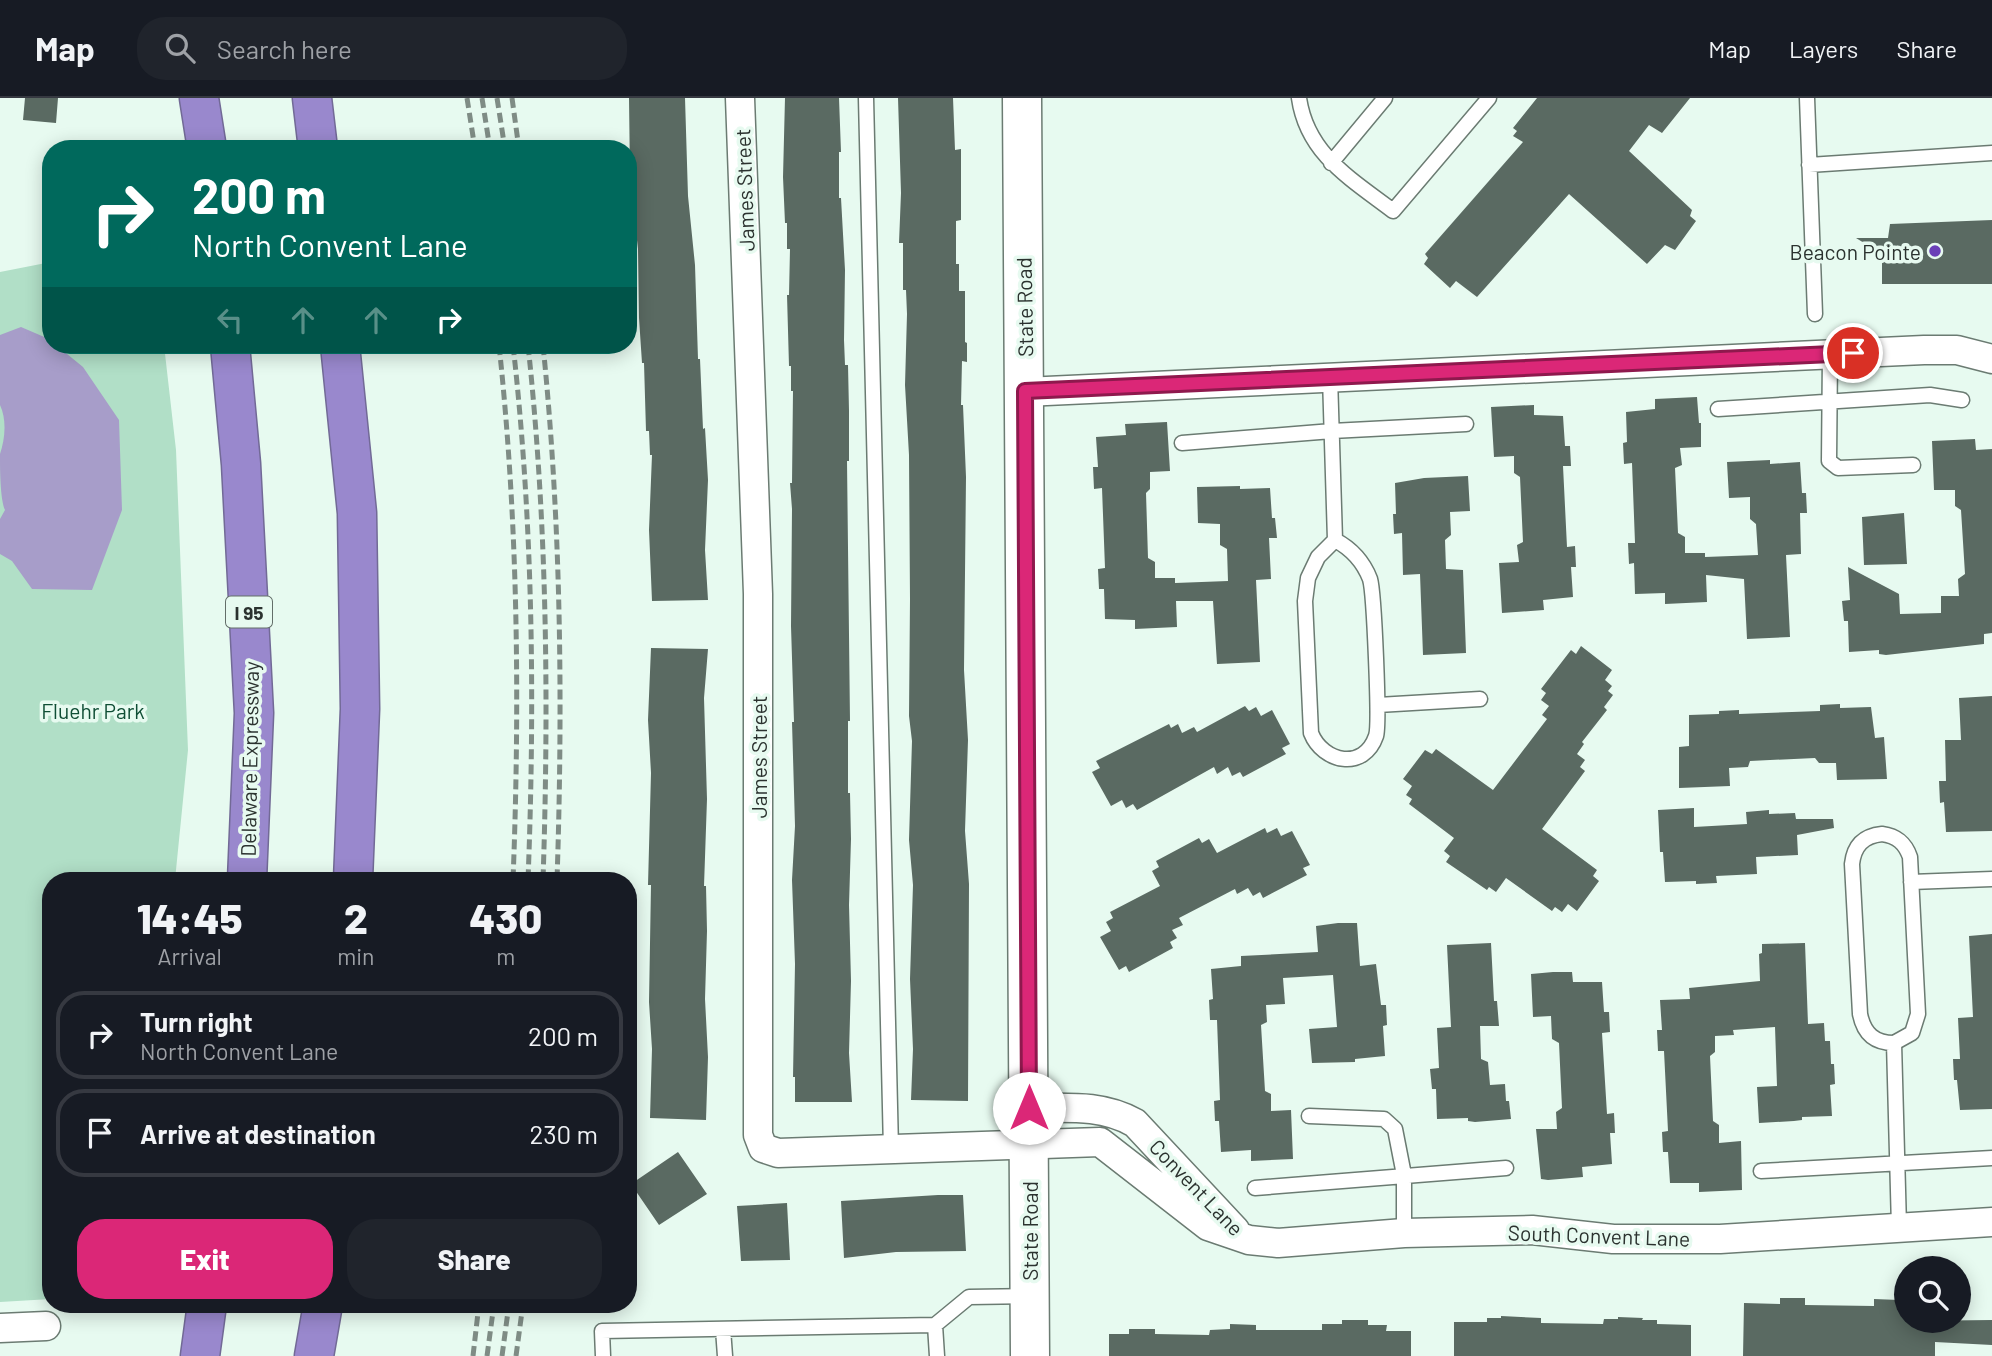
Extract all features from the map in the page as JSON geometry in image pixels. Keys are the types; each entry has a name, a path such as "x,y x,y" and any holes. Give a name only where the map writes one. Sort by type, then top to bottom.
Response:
{"highway":[{"path":"199,98 206,140"},
{"path":"312,98 317,140"},
{"name":"Delaware Expressway","path":"231,354 240,451 254,713 247,872"},
{"path":"342,354 357,513 360,709 354,872"},
{"path":"200,1356 206,1313"},
{"path":"314,1356 321,1313"}],"main road":[{"name":"State Road","path":"1022,98 1030,1356"}],"street":[{"name":"James Street","path":"740,98 758,594 758,1135 763,1148 778,1153 891,1149 1029,1126"},
{"path":"1025,391 1830,354 1957,350 1992,359"},
{"name":"Convent Lane","path":"1029,1126 1095,1108 1122,1115 1135,1123 1231,1227 1249,1240"},
{"name":"Convent Lane","path":"1029,1126 1100,1142 1208,1226 1249,1240"},
{"name":"South Convent Lane","path":"1249,1240 1278,1243 1404,1233 1532,1230 1613,1239 1706,1239 1992,1222"},
{"path":"0,1328 46,1326"}],"lane":[{"path":"866,98 891,1149"},
{"path":"1299,98 1301,115 1313,141 1331,163 1393,211 1489,98"},
{"path":"1331,163 1385,98"},
{"path":"1807,98 1815,314"},
{"path":"1809,165 1992,153"},
{"path":"1830,354 1829,461 1838,468 1913,465"},
{"path":"1330,377 1335,540 1318,557 1308,578 1305,601 1311,733 1315,743 1333,757 1343,759 1364,753 1377,735 1377,705 1371,583 1362,562 1347,546 1335,540"},
{"path":"1718,409 1930,395 1962,400"},
{"path":"1182,443 1466,424"},
{"path":"1377,705 1480,699"},
{"path":"1882,834 1892,835 1906,848 1910,857 1911,882 1919,1014 1912,1032 1894,1043 1875,1039 1862,1024 1860,1014 1852,864 1857,846 1864,839 1882,834"},
{"path":"1911,882 1992,879"},
{"path":"1894,1043 1899,1227"},
{"path":"1310,1116 1384,1119 1395,1129 1404,1175 1404,1233"},
{"path":"1762,1171 1992,1158"},
{"path":"1255,1188 1506,1168"},
{"path":"603,1356 602,1331 935,1325 969,1297 1029,1296"},
{"path":"935,1325 937,1356"},
{"path":"723,1329 725,1356"}],"green space":[{"name":"Fluehr Park","path":"42,264 42,354 165,354 176,450 188,750 176,872 42,872 42,1300 0,1302 0,272"}],"shaded area":[{"path":"21,327 42,336 42,354 67,354 83,367 119,420 122,510 92,590 32,589 12,561 0,554 0,519 5,510 0,475 4,417 0,405 0,335"}],"building":[{"path":"25,98 58,98 56,123 23,120"},
{"path":"629,98 685,98 688,196 695,265 698,359 708,480 705,550 708,600 652,601 649,530 652,455 649,431 646,431 644,363 639,318 637,140 630,140"},
{"path":"785,98 839,98 839,198 845,270 844,340 845,365 848,365 849,411 849,1053 852,1102 795,1102 793,1077 795,964 792,880 795,826 790,483 793,391 789,366 787,295 790,249 787,249 783,177"},
{"path":"898,98 953,98 955,150 961,149 961,220 956,221 956,264 959,264 959,291 965,291 967,343 967,362 962,361 961,405 966,477 964,670 968,740 965,831 969,884 968,1101 911,1100 913,1049 910,979 913,885 909,840 912,741 909,716 909,455 905,385 906,290 903,290 903,243 899,243 901,193"},
{"path":"1537,98 1690,98 1662,133 1649,125 1629,151 1692,210 1690,216 1696,221 1675,250 1665,245 1647,264 1569,194 1477,297 1456,281 1450,288 1424,264 1428,258 1425,254 1523,142 1513,136 1517,131 1513,128"},
{"name":"Beacon Pointe","path":"1992,220 1992,284 1882,284 1882,254 1856,238 1888,238 1890,224"},
{"path":"1697,397 1701,447 1680,448 1682,465 1675,468 1678,533 1685,537 1685,553 1705,553 1705,557 1758,555 1756,524 1750,519 1750,497 1729,498 1727,462 1800,462 1802,493 1806,493 1807,513 1800,513 1801,554 1786,555 1790,637 1747,639 1744,579 1706,575 1707,602 1665,604 1665,593 1635,594 1634,563 1629,564 1628,543 1635,543 1632,463 1624,464 1623,443 1627,442 1626,412 1655,409 1655,399"},
{"path":"1534,405 1534,415 1563,416 1565,446 1570,446 1571,466 1563,466 1567,547 1575,546 1576,567 1571,567 1573,597 1543,600 1544,610 1502,613 1499,563 1519,562 1517,545 1523,542 1520,477 1514,473 1514,456 1494,457 1491,407"},
{"path":"1167,422 1170,471 1150,472 1150,489 1146,493 1148,558 1155,562 1155,578 1175,578 1175,583 1228,581 1227,549 1220,545 1220,524 1198,523 1197,487 1270,488 1272,518 1275,518 1277,538 1269,538 1271,579 1256,580 1260,662 1217,664 1213,601 1176,601 1177,627 1135,629 1135,620 1105,619 1104,589 1099,589 1098,569 1105,568 1102,488 1094,489 1093,467 1098,467 1096,437 1126,435 1125,424"},
{"path":"1975,439 1976,450 1992,449 1992,633 1984,634 1984,644 1886,655 1879,654 1879,650 1849,652 1848,621 1844,621 1842,601 1850,600 1848,567 1899,594 1900,614 1941,613 1941,596 1959,596 1958,579 1965,574 1961,510 1955,506 1955,490 1934,490 1932,441"},
{"path":"1468,476 1470,511 1450,512 1451,535 1445,540 1446,569 1463,570 1466,653 1423,655 1420,574 1403,575 1402,533 1394,534 1395,483 1424,478"},
{"path":"1904,513 1907,564 1864,565 1862,517"},
{"path":"1581,646 1612,670 1605,680 1612,686 1608,691 1613,695 1604,707 1607,710 1582,742 1584,744 1577,754 1585,760 1580,767 1585,771 1542,829 1597,870 1593,876 1599,881 1577,911 1568,904 1562,912 1555,907 1552,911 1506,878 1496,892 1489,887 1487,890 1446,862 1450,856 1444,851 1454,838 1409,804 1412,799 1406,795 1412,786 1403,779 1425,750 1432,754 1436,749 1493,790 1547,719 1542,715 1549,706 1541,700 1546,693 1541,689 1571,650 1576,654"},
{"path":"651,648 708,649 704,698 707,799 704,886 707,931 706,1120 650,1118 651,885 648,885 651,773 648,720"},
{"path":"1992,696 1992,831 1946,832 1939,781 1946,781 1945,740 1961,740 1959,698"},
{"path":"1840,704 1840,708 1871,707 1875,738 1884,737 1887,779 1837,780 1836,763 1819,763 1815,758 1750,761 1748,767 1729,768 1730,786 1679,788 1679,747 1689,746 1689,715 1739,710 1739,714 1820,711 1820,705"},
{"path":"1245,706 1249,711 1256,707 1261,716 1272,710 1290,744 1282,748 1286,754 1243,777 1240,772 1232,776 1228,767 1217,774 1214,767 1137,810 1133,804 1126,808 1122,800 1111,806 1092,772 1100,768 1096,761 1169,724 1171,728 1178,724 1182,733 1194,727 1197,732"},
{"path":"1694,808 1694,827 1747,824 1746,812 1769,810 1769,814 1795,813 1796,819 1833,819 1834,828 1797,835 1798,855 1756,857 1757,874 1716,876 1717,883 1665,882 1658,810"},
{"path":"1265,828 1267,833 1277,828 1281,836 1292,831 1310,865 1303,868 1307,875 1263,898 1260,892 1253,896 1248,888 1237,894 1235,889 1179,918 1183,925 1172,930 1177,938 1170,942 1173,948 1129,972 1126,966 1119,970 1100,937 1111,931 1106,922 1113,918 1110,912 1160,886 1152,871 1159,867 1156,861 1199,838 1202,843 1209,839 1217,853"},
{"path":"1357,923 1360,966 1376,964 1381,1005 1386,1005 1387,1025 1383,1026 1385,1056 1355,1059 1355,1062 1312,1063 1309,1029 1337,1027 1333,975 1283,978 1285,1004 1266,1005 1267,1022 1261,1025 1265,1091 1271,1094 1271,1111 1291,1110 1293,1159 1251,1161 1251,1150 1221,1152 1219,1121 1215,1121 1214,1101 1220,1100 1217,1020 1210,1020 1209,1000 1213,999 1211,969 1241,966 1241,956 1318,952 1316,926"},
{"path":"1992,934 1992,1109 1960,1110 1953,1059 1960,1059 1958,1018 1973,1017 1969,936"},
{"path":"1491,943 1494,1001 1497,1001 1499,1026 1480,1026 1481,1059 1488,1062 1490,1085 1505,1084 1511,1119 1475,1122 1468,1121 1468,1118 1437,1119 1436,1089 1432,1089 1430,1069 1439,1068 1437,1028 1451,1027 1447,945"},
{"path":"1805,943 1808,1024 1824,1023 1825,1041 1830,1041 1831,1064 1834,1064 1835,1084 1830,1085 1832,1116 1759,1123 1757,1087 1777,1086 1775,1027 1733,1030 1734,1035 1715,1036 1715,1052 1710,1056 1713,1121 1719,1125 1719,1143 1741,1141 1742,1190 1699,1192 1699,1183 1670,1183 1668,1152 1663,1152 1662,1132 1668,1131 1664,1051 1658,1051 1657,1030 1662,1030 1660,1000 1690,999 1689,988 1760,981 1759,954 1762,953 1762,944"},
{"path":"1572,972 1573,982 1602,982 1604,1012 1609,1012 1610,1032 1602,1033 1607,1114 1614,1113 1615,1133 1610,1133 1612,1164 1582,1167 1583,1177 1548,1180 1541,1179 1536,1129 1557,1129 1556,1112 1562,1108 1559,1043 1552,1039 1551,1016 1533,1017 1531,974"},
{"path":"678,1152 707,1194 659,1225 637,1193 637,1180"},
{"path":"963,1195 966,1251 896,1252 844,1258 841,1201"},
{"path":"787,1203 790,1260 741,1261 737,1206"},
{"path":"1780,1298 1805,1298 1805,1305 1874,1306 1874,1299 1894,1300 1894,1333 1971,1333 1971,1320 1992,1320 1992,1345 1935,1342 1935,1356 1743,1356 1744,1303 1780,1304"},
{"path":"1618,1317 1657,1320 1657,1324 1691,1325 1691,1356 1454,1356 1454,1322 1487,1322 1487,1318 1541,1318 1541,1323 1603,1324 1604,1319"},
{"path":"1342,1320 1368,1320 1368,1325 1387,1325 1386,1331 1411,1331 1411,1356 1109,1356 1109,1334 1129,1334 1129,1329 1155,1329 1155,1334 1209,1335 1210,1330 1230,1329 1230,1324 1256,1325 1256,1330 1322,1330 1322,1324 1342,1324"}],"railway":[{"path":"467,98 474,140"},
{"path":"482,98 489,140"},
{"path":"497,98 504,140"},
{"path":"512,98 518,140"},
{"path":"500,354 510,478 516,612 513,872"},
{"path":"514,354 525,478 531,612 528,872"},
{"path":"529,354 539,478 545,612 543,872"},
{"path":"544,354 554,479 559,612 557,872"},
{"path":"473,1356 478,1313"},
{"path":"487,1356 493,1313"},
{"path":"502,1356 508,1313"},
{"path":"516,1356 522,1313"}],"place":[{"name":"Beacon Pointe","path":"1935,251"}],"route":[{"path":"1029,1108 1025,391 1853,353"}]}
